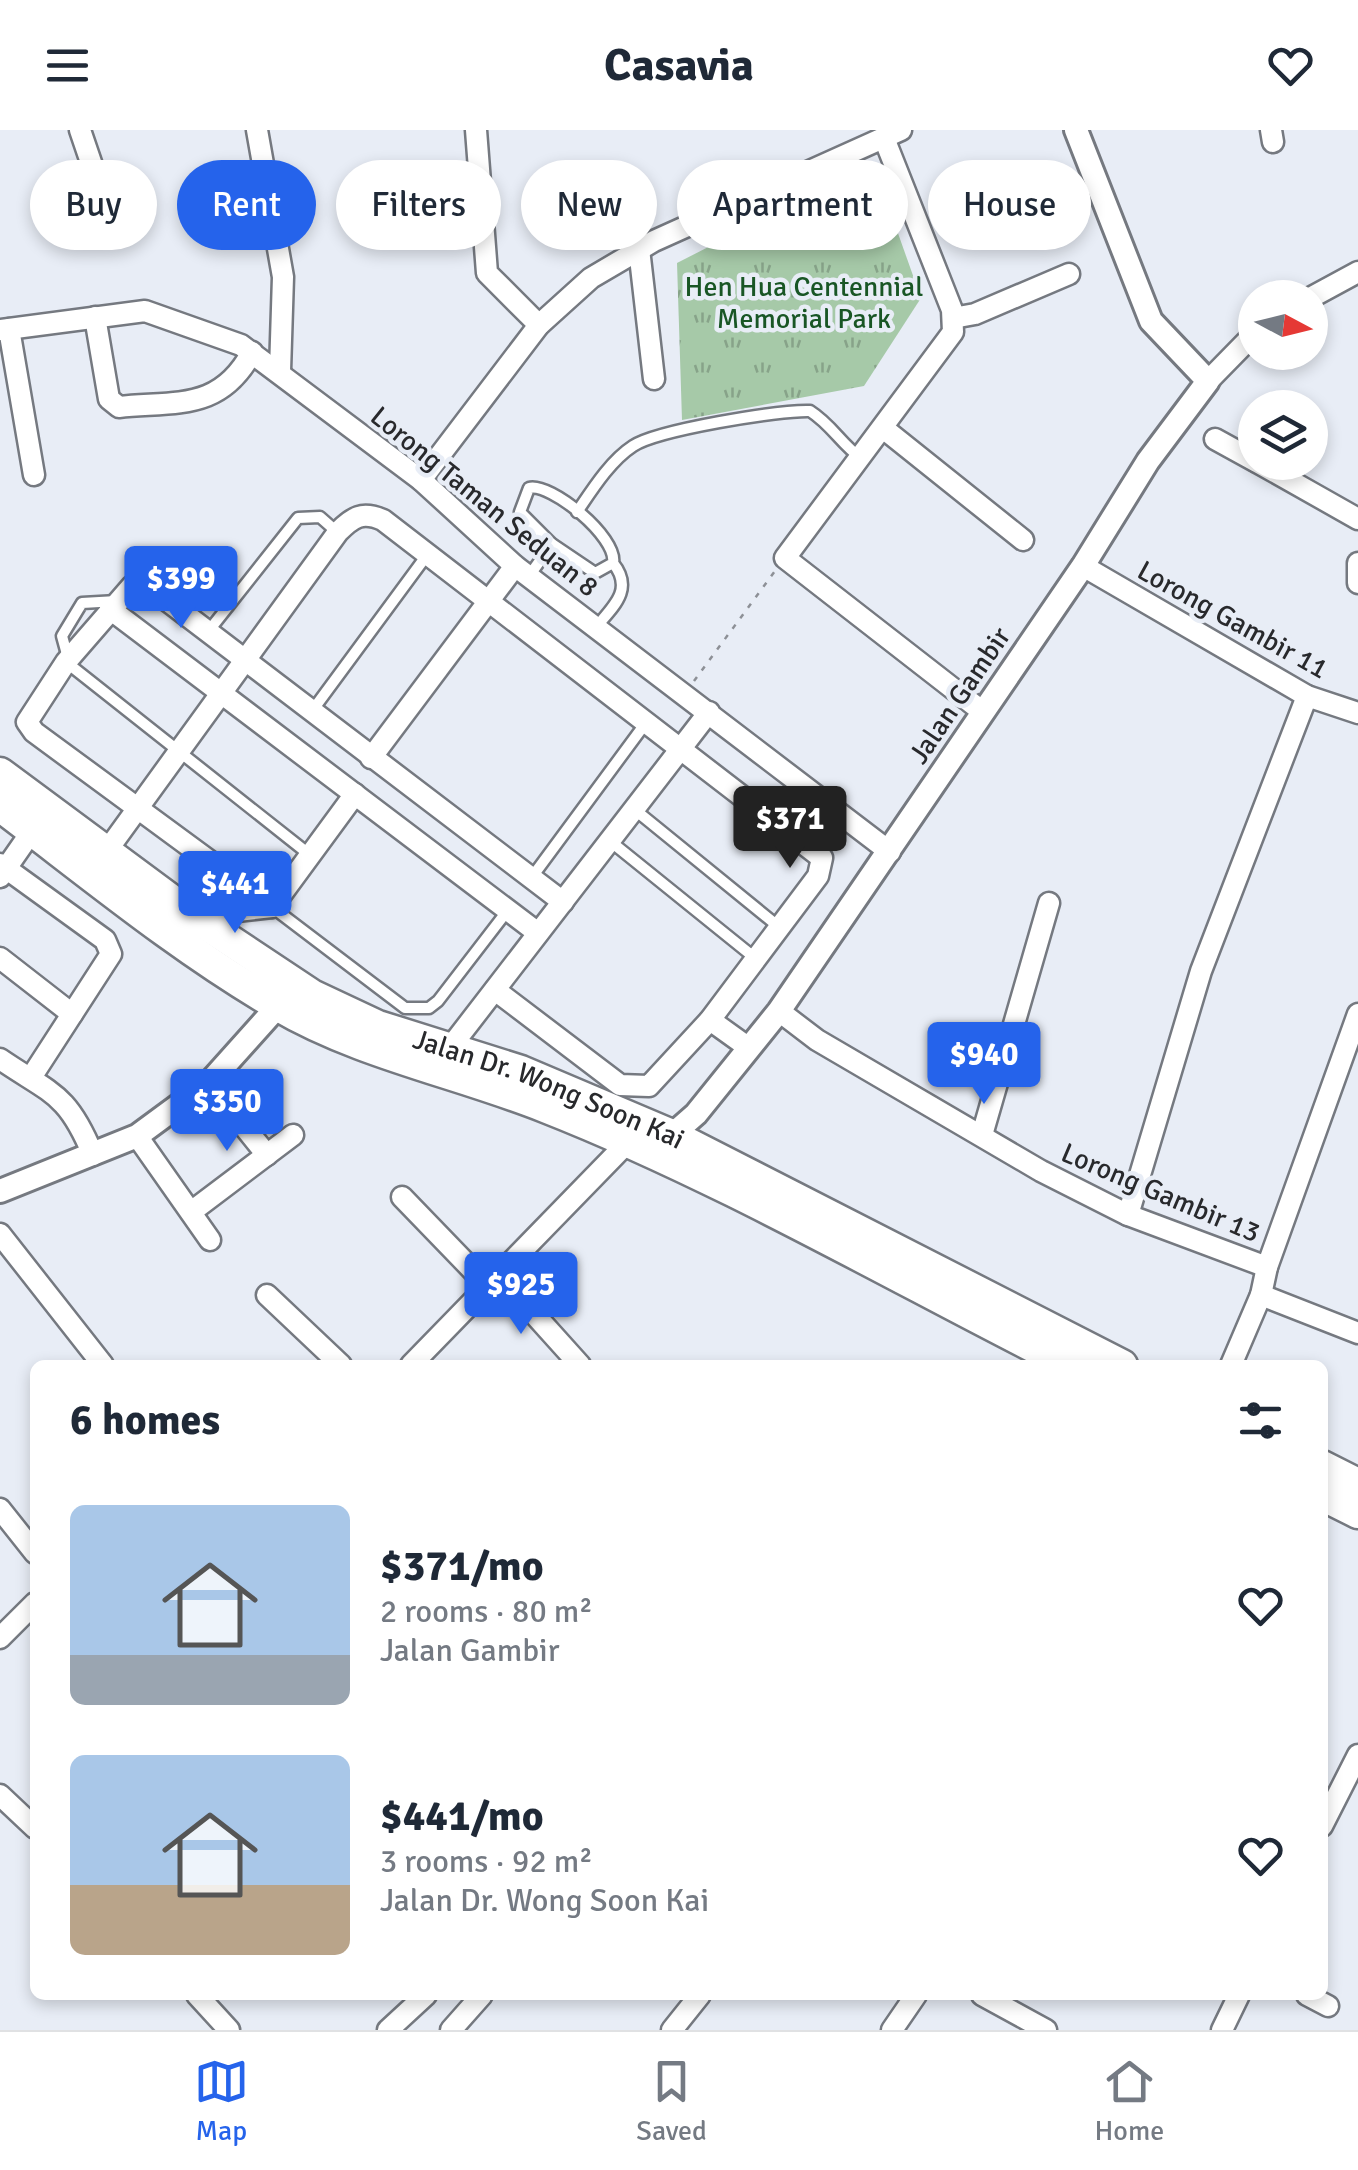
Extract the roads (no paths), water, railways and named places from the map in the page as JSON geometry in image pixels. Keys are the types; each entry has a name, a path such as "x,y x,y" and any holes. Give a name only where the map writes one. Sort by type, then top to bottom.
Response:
{"main road":[{"name":"Jalan Dr. Wong Soon Kai","path":"0,774 193,916 312,994 378,1026 520,1072 672,1135 1112,1360"},
{"name":"Jalan Dr. Wong Soon Kai","path":"0,806 168,932 278,1006 365,1047 546,1107 1058,1360"},
{"path":"1328,1469 1357,1483"},
{"path":"1328,1498 1358,1513"}],"street":[{"path":"80,130 90,160"},
{"path":"257,130 283,278 280,371"},
{"path":"476,130 487,273 539,325"},
{"path":"1076,130 1151,320 1160,336 1208,381"},
{"path":"657,241 892,134 953,318 948,341 785,558 983,712"},
{"path":"421,480 539,325 591,278 638,250"},
{"path":"640,250 654,379"},
{"path":"1328,288 1358,272"},
{"path":"953,318 975,314 1069,274"},
{"name":"Lorong Taman Seduan 8","path":"4,329 158,312 252,352 421,480 522,571 890,852"},
{"path":"95,317 108,399 118,407 206,399 226,389 252,352"},
{"path":"4,329 34,475"},
{"name":"Jalan Gambir","path":"672,1135 696,1114 748,1048 786,1016 983,712 1100,576 1148,461 1208,381 1238,351"},
{"path":"883,428 1023,540"},
{"path":"1215,439 1238,452"},
{"path":"1288,480 1358,519"},
{"path":"106,852 338,532 353,518 368,514 820,854 818,876 710,1020 656,1082 629,1088 495,990"},
{"path":"1358,563 1358,584"},
{"path":"371,758 488,602 522,571"},
{"name":"Lorong Gambir 11","path":"1100,576 1307,696 1358,714"},
{"path":"272,907 34,732 28,722 68,661 132,586 148,586 241,662 563,902"},
{"path":"114,605 221,693 538,933"},
{"path":"1128,1214 1202,972 1307,696"},
{"path":"449,1049 709,712"},
{"path":"193,916 272,907 355,794"},
{"path":"32,830 2,870 105,940 111,954 32,1076"},
{"path":"982,1134 1050,902"},
{"path":"0,958 72,1014"},
{"path":"0,1191 137,1136 209,1083 278,1006"},
{"path":"1232,1360 1262,1295 1267,1267 1358,1014"},
{"name":"Lorong Gambir 13","path":"786,1016 817,1040 1041,1171 1128,1214 1267,1267"},
{"path":"710,1020 748,1048"},
{"path":"0,1059 32,1076 72,1111 93,1155"},
{"path":"209,1083 268,1155"},
{"path":"191,1212 293,1135"},
{"path":"137,1136 210,1240"},
{"path":"416,1360 626,1144"},
{"path":"402,1197 575,1360"},
{"path":"0,1234 100,1360"},
{"path":"267,1294 336,1360"},
{"path":"1262,1295 1358,1333"},
{"path":"0,1508 30,1547"},
{"path":"0,1638 30,1608"},
{"path":"1328,1814 1358,1754"},
{"path":"0,1795 30,1823"},
{"path":"202,2000 230,2030"},
{"path":"388,2030 422,2000"},
{"path":"439,2000 462,2011"},
{"path":"672,2030 696,2000"},
{"path":"892,2030 913,2000"},
{"path":"991,2000 1046,2030"},
{"path":"1222,2030 1237,2000"},
{"path":"1317,2000 1328,2006"}],"lane":[{"path":"577,512 595,485 632,446 689,429 810,412 840,433 845,445 861,458"},
{"path":"596,627 618,601 624,584 624,576 613,564 610,541 538,485 524,494 520,512 552,544 594,574 613,564"},
{"path":"207,634 298,518 320,517 338,532"},
{"path":"522,571 552,544"},
{"path":"310,713 427,555"},
{"path":"68,661 310,854"},
{"path":"531,878 645,724"},
{"path":"634,810 779,927"},
{"path":"610,841 754,958"},
{"path":"272,907 406,1008 416,1010 438,1002 508,910"}],"park label":[{"name":"Hen Hua Centennial Memorial Park","path":"804,302"}]}
